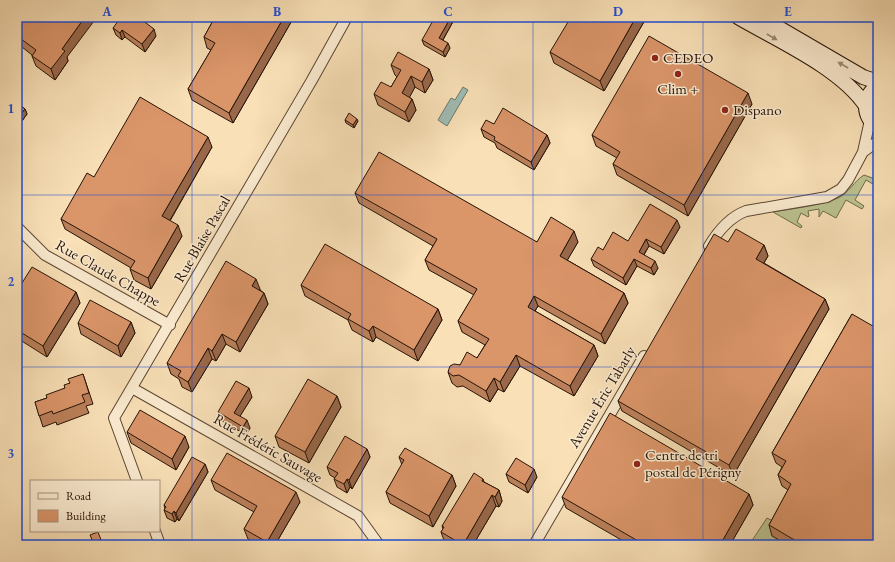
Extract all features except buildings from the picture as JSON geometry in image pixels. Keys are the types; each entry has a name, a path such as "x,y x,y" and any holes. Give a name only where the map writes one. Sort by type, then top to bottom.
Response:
{"main road":[{"path":"738,17 828,69 861,99 866,106 874,124"},
{"path":"760,17 864,76 878,82"},
{"path":"866,106 870,93 878,86"}],"street":[{"name":"Rue Blaise Pascal","path":"137,480 114,418 170,325 347,17"},
{"path":"703,256 715,235 736,215 827,196 841,189 848,180 863,152 874,124"},
{"path":"863,152 878,141"},
{"name":"Rue Claude Chappe","path":"17,228 45,255 170,325"},
{"name":"Avenue Éric Tabarly","path":"534,545 650,345"},
{"name":"Rue Frédéric Sauvage","path":"132,388 358,516 379,545"},
{"path":"155,532 160,545"}],"green space":[{"path":"864,175 878,180 878,187 866,180 855,200 864,206 862,209 846,200 836,218 823,211 819,217 819,209 808,211 808,217 801,213 797,222 802,226 801,228 773,212 816,205 838,198"},
{"path":"767,518 779,524 781,541 778,545 749,545"}],"water":[{"path":"463,87 468,90 447,126 438,120 451,98 455,100"}],"place":[{"name":"CEDEO","path":"655,58"},
{"name":"Clim +","path":"678,74"},
{"name":"Dispano","path":"725,110"},
{"name":"Centre de tri postal de Périgny","path":"637,464"}]}
